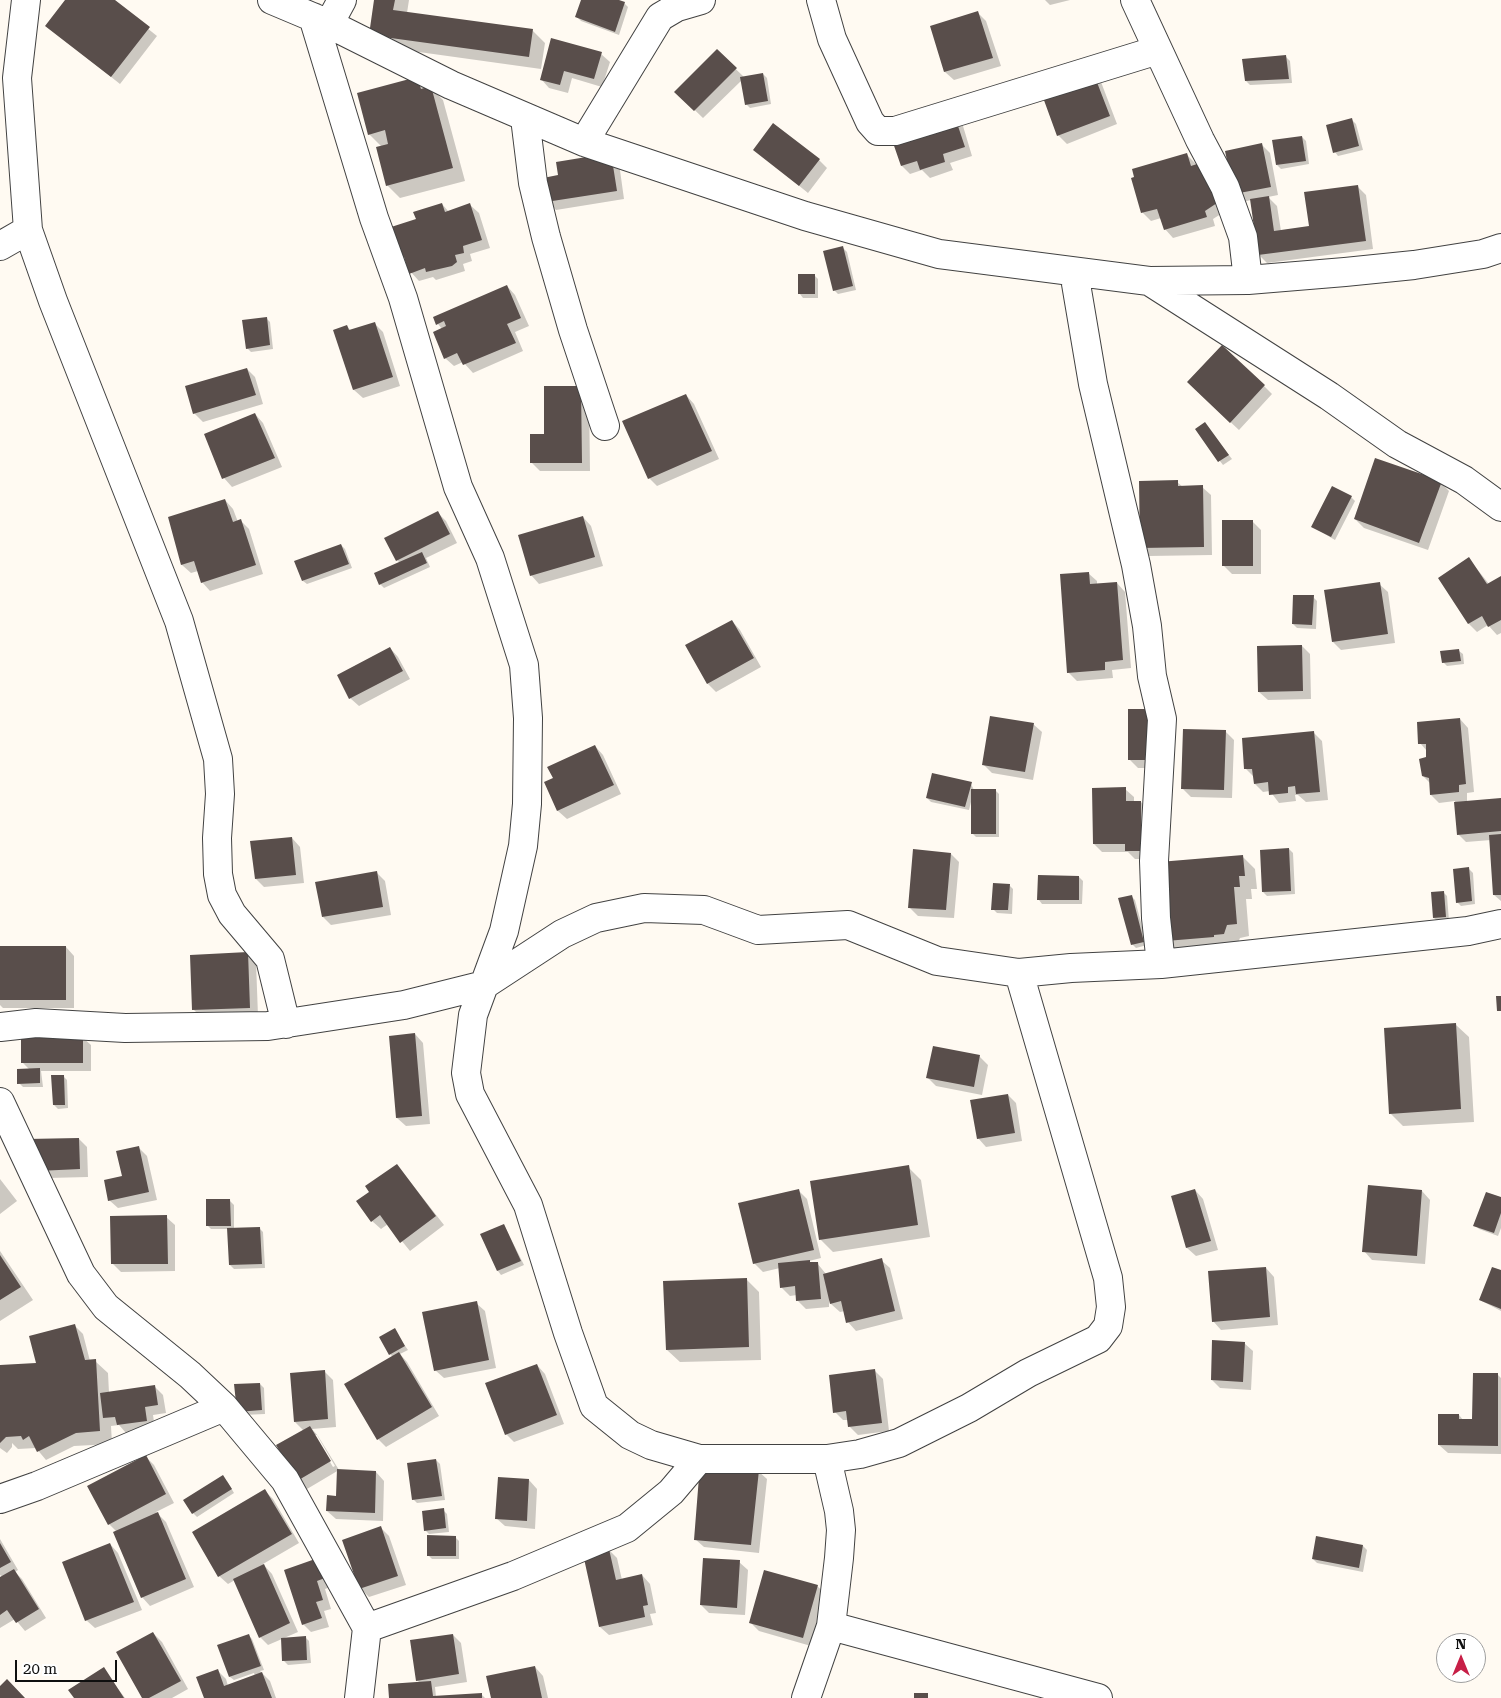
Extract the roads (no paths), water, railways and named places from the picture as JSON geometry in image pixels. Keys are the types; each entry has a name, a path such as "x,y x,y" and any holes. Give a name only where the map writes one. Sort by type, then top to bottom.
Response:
{"street":[{"path":"26,0 18,78 28,230 53,301 179,621 218,759 220,794 217,838 218,874 222,895 232,914 270,959 286,1024"},
{"path":"272,0 321,20 451,85 584,142 804,216 939,254 1149,282 1248,280 1414,265 1483,254 1501,248"},
{"path":"321,20 342,0"},
{"path":"584,142 660,17 677,7 701,0"},
{"path":"821,0 832,40 870,122 878,131 895,131 1158,50"},
{"path":"1136,0 1158,50 1225,187 1243,237 1248,280"},
{"path":"321,20 374,218 402,298 458,487 490,558 524,664 528,718 527,804 523,846 504,932 473,1015 466,1072 470,1094 528,1205 568,1333 594,1406 630,1435 644,1442 699,1459 827,1459 860,1454 899,1443 1098,1339 1108,1326 1111,1307 1108,1278 1019,973"},
{"path":"525,118 533,183 546,237 573,330 605,426"},
{"path":"0,246 28,230"},
{"path":"1074,272 1093,384 1136,565 1152,676 1162,719 1154,861 1156,918 1161,964"},
{"path":"1149,282 1329,396 1397,444 1464,480 1501,507"},
{"path":"0,1027 36,1023 125,1028 286,1024 404,1004 484,985 562,934 596,918 644,908 704,910 717,913 758,930 848,925 937,961 1019,973 1071,968 1161,964 1468,931 1501,924"},
{"path":"0,1102 82,1274 106,1307 190,1375 224,1407 285,1480 367,1628 359,1698"},
{"path":"0,1500 224,1407"},
{"path":"367,1628 513,1576 627,1528 672,1492 699,1459"},
{"path":"806,1698 831,1626 841,1530 839,1511 827,1459"},
{"path":"831,1626 1098,1698"}]}
